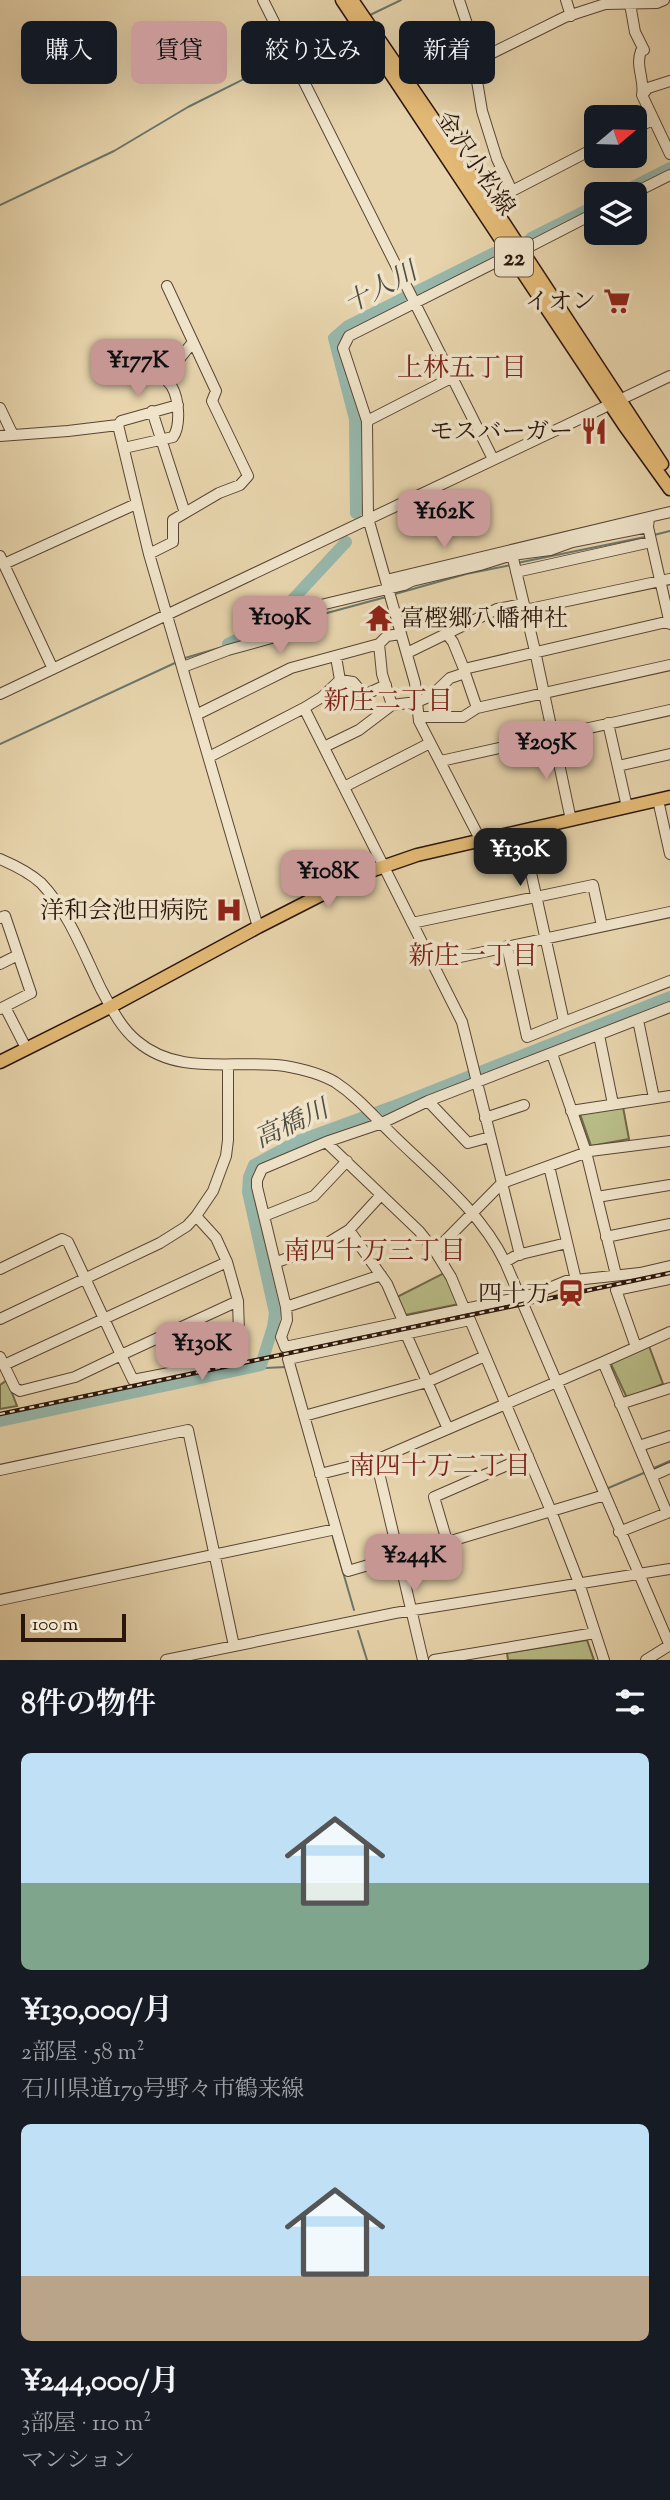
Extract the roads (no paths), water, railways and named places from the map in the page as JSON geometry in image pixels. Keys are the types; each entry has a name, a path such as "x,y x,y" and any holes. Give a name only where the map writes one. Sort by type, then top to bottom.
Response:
{"main road":[{"name":"金沢小松線","path":"342,0 360,20 496,211 517,252"},
{"name":"金沢小松線","path":"352,0 360,20 517,252 670,489"},
{"name":"金沢小松線","path":"615,401 670,476"},
{"path":"0,1062 362,874 417,855 664,798"}],"street":[{"path":"263,0 493,459"},
{"path":"459,0 464,21"},
{"path":"566,0 571,16"},
{"path":"495,52 571,16 605,4 657,3 664,0"},
{"path":"630,4 635,32 644,50 638,60 642,95 670,154"},
{"path":"642,95 648,88 670,81"},
{"path":"477,84 481,111 497,159 512,191"},
{"path":"648,122 652,120"},
{"path":"496,211 508,201 512,191 584,155"},
{"path":"647,186 670,175"},
{"path":"481,841 419,717 415,683 368,518 367,421 343,348 349,336 412,298 517,252 584,218"},
{"path":"149,554 173,542 173,520 240,485 248,476 212,401 216,391 167,286"},
{"path":"124,448 173,437 176,433 178,405 172,386 165,381 162,374 176,363 193,342"},
{"path":"0,694 670,376"},
{"path":"367,421 453,377"},
{"path":"0,436 118,425 121,421 178,405"},
{"path":"0,408 13,435"},
{"path":"152,411 185,513"},
{"path":"118,425 149,554 198,714 258,927"},
{"path":"53,669 2,560 136,504"},
{"path":"300,610 649,531 670,512"},
{"path":"513,560 649,531"},
{"path":"324,747 359,730 392,705 417,702 431,696 450,678 464,671 535,651 670,622 665,580 649,531"},
{"path":"513,560 570,820"},
{"path":"407,653 497,610 665,580"},
{"path":"182,661 275,637 289,629"},
{"path":"446,633 453,642 477,708"},
{"path":"198,714 291,668 379,644 387,636 400,634"},
{"path":"379,644 392,705"},
{"path":"335,657 340,680"},
{"path":"419,717 463,718 477,708 670,666"},
{"path":"340,680 353,682 364,695 386,685"},
{"path":"209,757 322,697 340,680"},
{"path":"303,708 462,1022 470,1063 520,1255"},
{"path":"441,761 670,710"},
{"path":"608,723 627,807"},
{"path":"344,787 430,743"},
{"path":"618,766 670,754"},
{"path":"664,798 670,854"},
{"path":"522,832 564,1022"},
{"path":"0,859 25,871 41,884 55,902 110,1007 137,1041 154,1052 187,1062 283,1066 300,1069 334,1082 366,1106 473,1212 505,1262 637,1574 670,1645 646,1660"},
{"path":"412,923 593,885 602,926"},
{"path":"432,963 670,912"},
{"path":"0,918 5,916 31,993 2,1008 26,1048"},
{"path":"507,946 527,1037 670,981"},
{"path":"0,964 18,955"},
{"path":"670,1007 326,1142 262,1169 257,1180 286,1307 287,1320 281,1337 285,1347 520,1297 576,1280 640,1273 670,1266"},
{"path":"638,1020 654,1098"},
{"path":"599,1035 613,1104"},
{"path":"552,1054 586,1152 615,1275"},
{"path":"0,1319 160,1243 187,1226 196,1216 213,1191 226,1156 228,1065"},
{"path":"571,1111 670,1096"},
{"path":"428,1101 468,1143 490,1137"},
{"path":"485,1118 524,1105"},
{"path":"435,1251 502,1183 586,1152 670,1141"},
{"path":"326,1142 419,1231 451,1277 464,1308"},
{"path":"264,1216 314,1196 347,1161"},
{"path":"549,1166 576,1280"},
{"path":"597,1197 670,1185"},
{"path":"276,1262 326,1244 349,1230 381,1195"},
{"path":"0,1269 62,1239 68,1242 134,1380 231,1361 239,1333 238,1301 227,1262 216,1238 196,1216"},
{"path":"606,1237 670,1224"},
{"path":"349,1230 381,1275 404,1321"},
{"path":"505,1262 520,1255 567,1243"},
{"path":"227,1262 105,1318 2,1361 15,1388 20,1391 75,1377 238,1301"},
{"path":"286,1307 381,1275"},
{"path":"636,1347 616,1290 670,1279"},
{"path":"603,1491 550,1507 447,1541 348,1571 333,1530 288,1359 470,1320 550,1507 604,1660"},
{"path":"320,1474 376,1460 670,1332"},
{"path":"406,1334 448,1429"},
{"path":"304,1416 427,1382 485,1356"},
{"path":"603,1362 668,1512 619,1532"},
{"path":"620,1404 670,1388"},
{"path":"0,1470 188,1430 234,1646"},
{"path":"639,1446 670,1436"},
{"path":"447,1541 434,1497 528,1456"},
{"path":"376,1460 424,1660"},
{"path":"650,1472 670,1468"},
{"path":"0,1600 333,1530"},
{"path":"166,1660 412,1610 670,1569"},
{"path":"435,1660 477,1656 595,1633"}],"waterway":[{"path":"368,16 401,0"},
{"path":"0,205 114,151 188,107 241,80"},
{"name":"十人川","path":"643,182 670,168"},
{"name":"十人川","path":"531,238 584,212"},
{"name":"十人川","path":"356,513 355,419 334,338 348,326 494,253"},
{"path":"654,535 670,531"},
{"path":"517,563 645,537"},
{"name":"十人川","path":"228,644 269,625 346,542"},
{"path":"395,594 466,574 511,565"},
{"path":"265,635 279,626 386,597"},
{"path":"185,658 236,643"},
{"path":"0,744 177,662"},
{"name":"高橋川","path":"0,1421 261,1365 275,1313 248,1192 249,1177 254,1165 296,1142 670,997"},
{"path":"261,1365 265,1368 286,1367"},
{"path":"654,1468 670,1461"},
{"path":"606,1489 646,1472"},
{"path":"583,1497 601,1491"},
{"path":"324,1503 330,1525"},
{"path":"332,1534 354,1610"},
{"path":"358,1631 367,1660"}],"railway":[{"path":"0,1414 670,1273"}],"place":[{"name":"イオン","path":"617,301"},
{"name":"モスバーガー","path":"594,431"},
{"name":"富樫郷八幡神社","path":"379,618"},
{"name":"洋和会池田病院","path":"229,910"},
{"name":"四十万","path":"571,1293"}],"district":[{"name":"上林五丁目","path":"462,367"},
{"name":"新庄二丁目","path":"388,700"},
{"name":"新庄一丁目","path":"473,955"},
{"name":"南四十万三丁目","path":"375,1250"},
{"name":"南四十万二丁目","path":"440,1465"}]}
